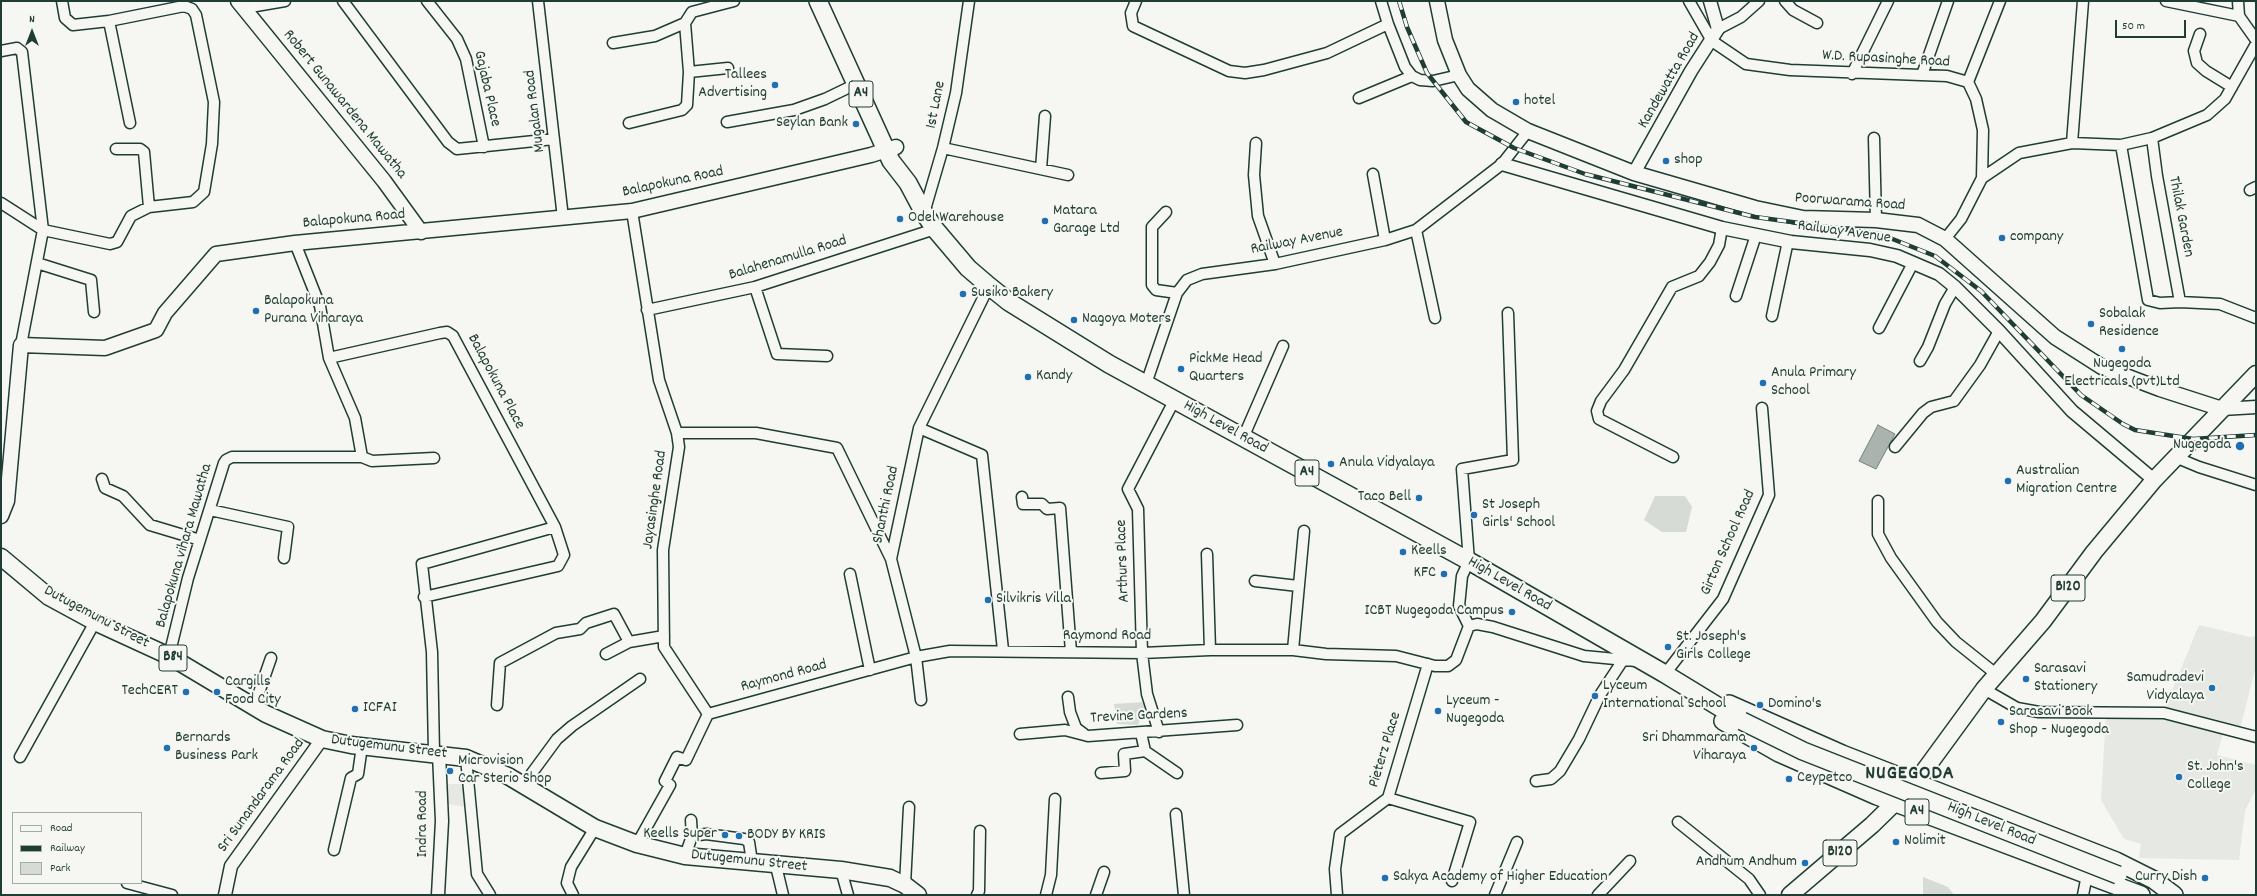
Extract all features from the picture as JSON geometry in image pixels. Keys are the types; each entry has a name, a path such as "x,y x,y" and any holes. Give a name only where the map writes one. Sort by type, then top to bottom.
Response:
{"highway":[{"name":"High Level Road","path":"818,1 856,84 891,148"},
{"name":"High Level Road","path":"828,1 891,148 891,162 908,183 924,213 935,229 968,268 1015,306 1174,401 1469,561 1665,674 1742,721 1803,751 2169,895"},
{"name":"A4","path":"2140,895 1949,822 1892,807 1833,777 1779,753 1718,718 1712,702 1730,704 1842,754 2123,864 2154,880 2174,895"},
{"path":"1833,777 1842,754"},
{"path":"1949,822 1957,798"}],"main road":[{"name":"Poorwarama Road","path":"1437,1 1445,40 1459,75 1468,88 1492,110 1528,132 1634,173 1754,208 1803,218 1876,220 1918,225 1945,239 2055,338 2102,367 2222,410"},
{"name":"Robert Gunawardena Mawatha","path":"241,5 384,181 421,232"},
{"name":"Balapokuna Road","path":"21,345 105,348 156,330 165,313 216,254 295,243 632,211 891,148"},
{"path":"1,516 7,501 21,345"},
{"name":"B120","path":"1790,895 1892,807 1916,782 1984,689 2043,621 2094,552 2154,480 2256,374"},
{"name":"Dutugemunu Street","path":"1,557 49,597 95,622 169,656 254,707 322,739 362,746 436,753 466,758 508,776 595,828 638,844 685,856 752,862 776,866 841,870 890,878 905,885 918,895"}],"street":[{"path":"1,202 43,230 110,244 117,242 131,216 149,207 193,202 204,192 212,144 214,102 196,15 192,9 184,6 109,21 73,25 65,18 62,1"},
{"path":"241,5 285,1"},
{"path":"343,1 448,142 457,149 554,139"},
{"name":"Gajaba Place","path":"427,1 457,39 466,59 484,147"},
{"name":"Mugalan Road","path":"538,1 563,218"},
{"path":"613,43 655,36 685,23 692,12 734,1"},
{"name":"1st Lane","path":"924,213 943,148 956,93 970,1"},
{"path":"1136,1 1131,13 1133,26 1229,71 1244,73 1264,70 1327,53 1388,24"},
{"path":"1381,1 1388,24 1405,67 1412,76 1420,80 1433,81 1459,75"},
{"path":"1689,1 1712,41"},
{"name":"Kandewatta Road","path":"1634,173 1691,71 1712,41 1718,29 1710,1"},
{"path":"1718,29 1741,17 1760,1"},
{"path":"1785,1 1793,10 1817,23"},
{"path":"1852,74 1888,1"},
{"path":"1922,75 1948,1"},
{"path":"1968,82 2000,1"},
{"path":"2072,143 2083,1"},
{"path":"2166,1 2239,16"},
{"path":"2238,1 2239,16 2256,40"},
{"path":"109,21 130,123"},
{"path":"629,123 682,110 687,105 689,72 685,23"},
{"path":"2200,34 2194,51 2197,63 2206,71 2232,87"},
{"name":"W.D. Rupasinghe Road","path":"1712,41 1746,64 1790,70 1852,74 1947,76 1968,82 1976,99 1983,130 1982,178"},
{"path":"1945,239 1961,219 1982,178 2019,153 2072,143 2121,145 2152,138 2207,115 2225,99 2256,44"},
{"path":"1,51 17,48 22,52 43,230 21,345"},
{"path":"689,72 728,68"},
{"path":"1359,98 1412,76"},
{"path":"726,122 794,110 825,99 856,84"},
{"path":"1041,170 1045,116"},
{"name":"Railway Avenue","path":"1146,384 1177,293 1187,280 1202,274 1275,264 1385,240 1416,230 1502,164 1528,132"},
{"path":"1874,138 1876,220"},
{"name":"Thilak Garden","path":"2152,138 2180,302"},
{"path":"1256,143 1254,175 1258,216 1275,264"},
{"path":"2121,145 2148,300 2160,303 2180,302 2220,304 2256,318"},
{"path":"943,148 1068,175"},
{"path":"116,149 140,149 144,152 149,207"},
{"name":"Railway Avenue","path":"1502,164 1722,228 1788,241 1870,250 1897,256 1939,274 1955,287 1999,331 2072,411 2154,480"},
{"path":"1373,174 1385,240"},
{"name":"Jayasinghe Road","path":"632,211 659,380 677,433 679,447 663,550 664,647 708,714"},
{"path":"1166,212 1152,227 1152,285 1156,290 1177,293"},
{"path":"1673,457 1598,419 1597,411 1601,401 1624,370 1672,287 1699,276 1710,262 1719,245 1722,228"},
{"name":"Balahenamulla Road","path":"647,310 755,287 935,229"},
{"path":"1416,230 1435,318"},
{"path":"1736,296 1756,235"},
{"path":"1772,316 1788,241"},
{"path":"295,243 320,306 329,358 355,418 362,457 372,461 434,458"},
{"path":"37,263 91,280 94,312"},
{"path":"1879,328 1913,263"},
{"name":"Shanthi Road","path":"891,559 919,428 989,286"},
{"path":"755,287 777,354 827,356"},
{"path":"1920,361 1928,347 1945,304 1955,287"},
{"path":"1508,313 1513,460 1462,469 1469,561 1462,576 1459,606 1469,626 1477,624 1493,627 1584,656 1642,661"},
{"path":"1895,447 1927,410 1954,400 1980,365 1999,331"},
{"name":"Balapokuna Place","path":"329,358 440,333 447,332 453,336 555,527 564,555 558,566 424,597"},
{"path":"1243,438 1282,346"},
{"name":"Arthurs Place","path":"1159,732 1147,694 1142,653 1138,509 1128,489 1174,401"},
{"path":"2222,410 2256,407"},
{"name":"Girton School Road","path":"1665,674 1723,599 1769,495 1762,408"},
{"path":"919,428 982,455 1003,650"},
{"name":"Shanthi Road","path":"677,433 756,433 837,448 891,559"},
{"name":"Balapokuna vihara Mawatha","path":"169,656 188,578 224,463 232,457 362,457"},
{"path":"2175,457 2199,467 2256,485"},
{"path":"102,479 105,488 123,496 150,525 200,540"},
{"path":"1022,497 1023,504 1042,504 1047,509 1060,508 1071,652"},
{"path":"1878,501 1878,534 1891,558 1937,622 1956,642 1996,674"},
{"path":"210,510 288,527 284,558"},
{"path":"436,753 432,652 424,597 422,564 555,527"},
{"path":"1293,650 1304,531"},
{"path":"1207,554 1210,650"},
{"path":"891,559 916,657 921,700"},
{"path":"850,574 870,670"},
{"path":"1255,581 1298,586"},
{"path":"497,705 500,663 556,633 580,629 586,623 614,614 629,642"},
{"path":"20,757 95,622"},
{"name":"Raymond Road","path":"708,714 916,657 950,651 1003,650 1142,653 1210,650 1293,650 1326,654 1396,656 1428,664 1448,666 1456,660 1469,626"},
{"path":"606,654 629,642 664,636"},
{"path":"254,707 271,658"},
{"path":"1536,781 1551,779 1560,771 1589,721 1600,696 1623,660"},
{"name":"Pieterz Place","path":"1337,895 1335,869 1340,834 1388,798 1428,664"},
{"path":"526,787 532,773 557,739 572,726 640,679"},
{"path":"1984,689 2017,708 2039,712 2164,713 2256,738"},
{"path":"1068,697 1070,712 1076,728 1087,736"},
{"path":"638,844 670,785 665,781 677,757 686,760 708,714"},
{"name":"Trevine Gardens","path":"1020,734 1065,730 1087,736 1159,732 1237,725"},
{"path":"1141,733 1145,751"},
{"name":"Sri Sunandarama Road","path":"225,895 231,866 322,739"},
{"path":"334,850 351,778 358,774 362,746"},
{"path":"1101,773 1125,771 1124,754 1145,751 1177,773"},
{"name":"Indra Road","path":"436,753 442,821 438,895"},
{"path":"466,758 477,874 490,895"},
{"path":"1388,798 1470,822 1452,881"},
{"path":"1046,895 1050,875 1055,799"},
{"path":"905,885 909,807"},
{"path":"1176,814 1184,895"},
{"path":"685,856 692,836 690,820"},
{"path":"1678,822 1748,879 1760,895"},
{"path":"573,895 567,883 571,867 595,828"},
{"path":"977,895 979,891 980,831"},
{"path":"692,836 706,834 744,839 749,842 752,862"},
{"path":"1495,895 1517,842"},
{"path":"1598,895 1630,861"},
{"path":"776,866 783,895"},
{"path":"841,870 848,895"},
{"path":"1096,895 1104,872"},
{"path":"2083,895 2088,875"},
{"path":"131,884 172,895"}],"shaded area":[{"path":"1878,425 1895,434 1876,469 1859,461"},
{"name":"Samudradevi Vidyalaya","path":"2199,625 2250,637 2256,636 2256,666 2240,729 2164,710"},
{"name":"St. John's College","path":"2106,715 2168,720 2223,733 2217,755 2256,765 2256,789 2245,811 2239,860 2139,858 2141,844 2124,839 2101,800"},
{"path":"445,784 468,784 466,807 447,804"}],"green space":[{"path":"1655,496 1685,496 1692,507 1686,532 1662,532 1644,520"},
{"path":"1144,702 1147,716 1142,714 1138,725 1117,724 1114,704"},
{"path":"1923,877 1948,887 1954,895 1923,895"}],"railway":[{"path":"1399,1 1407,27 1427,73 1466,122 1514,148 1585,174 1755,217 1880,234 1935,256 1981,291 2081,395 2123,424 2135,430 2193,439 2256,435"}],"place":[{"name":"Tallees Advertising","path":"775,85"},
{"name":"hotel","path":"1516,102"},
{"name":"Seylan Bank","path":"856,124"},
{"name":"shop","path":"1666,161"},
{"name":"Odel Warehouse","path":"900,219"},
{"name":"Matara Garage Ltd","path":"1045,221"},
{"name":"company","path":"2002,238"},
{"name":"Susiko Bakery","path":"963,294"},
{"name":"Balapokuna Purana Viharaya","path":"256,311"},
{"name":"Nagoya Moters","path":"1074,320"},
{"name":"Sobalak Residence","path":"2091,324"},
{"name":"Nugegoda Electricals (pvt)Ltd","path":"2122,349"},
{"name":"PickMe Head Quarters","path":"1181,369"},
{"name":"Kandy","path":"1028,377"},
{"name":"Anula Primary School","path":"1763,383"},
{"name":"Nugegoda","path":"2240,446"},
{"name":"Anula Vidyalaya","path":"1331,464"},
{"name":"Australian Migration Centre","path":"2008,481"},
{"name":"Taco Bell","path":"1419,498"},
{"name":"St Joseph Girls' School","path":"1474,515"},
{"name":"Keells","path":"1403,552"},
{"name":"KFC","path":"1444,574"},
{"name":"Silvikris Villa","path":"988,600"},
{"name":"ICBT Nugegoda Campus","path":"1512,612"},
{"name":"St. Joseph's Girls College","path":"1668,647"},
{"name":"Sarasavi Stationery","path":"2026,679"},
{"name":"Samudradevi Vidyalaya","path":"2212,688"},
{"name":"TechCERT","path":"186,692"},
{"name":"Cargills Food City","path":"217,692"},
{"name":"Lyceum International School","path":"1595,696"},
{"name":"Domino's","path":"1760,705"},
{"name":"ICFAI","path":"355,709"},
{"name":"Lyceum - Nugegoda","path":"1438,711"},
{"name":"Sarasavi Book Shop - Nugegoda","path":"2001,722"},
{"name":"Bernards Business Park","path":"167,748"},
{"name":"Sri Dhammarama Viharaya","path":"1754,748"},
{"name":"Microvision Car Sterio Shop","path":"450,771"},
{"name":"St. John's College","path":"2179,777"},
{"name":"Ceypetco","path":"1789,779"},
{"name":"Keells Super","path":"725,835"},
{"name":"BODY BY KRIS","path":"739,836"},
{"name":"Nolimit","path":"1896,842"},
{"name":"Andhum Andhum","path":"1805,863"},
{"name":"Sakya Academy of Higher Education","path":"1385,878"},
{"name":"Curry Dish","path":"2205,878"}],"district":[{"name":"NUGEGODA","path":"1910,775"}]}
